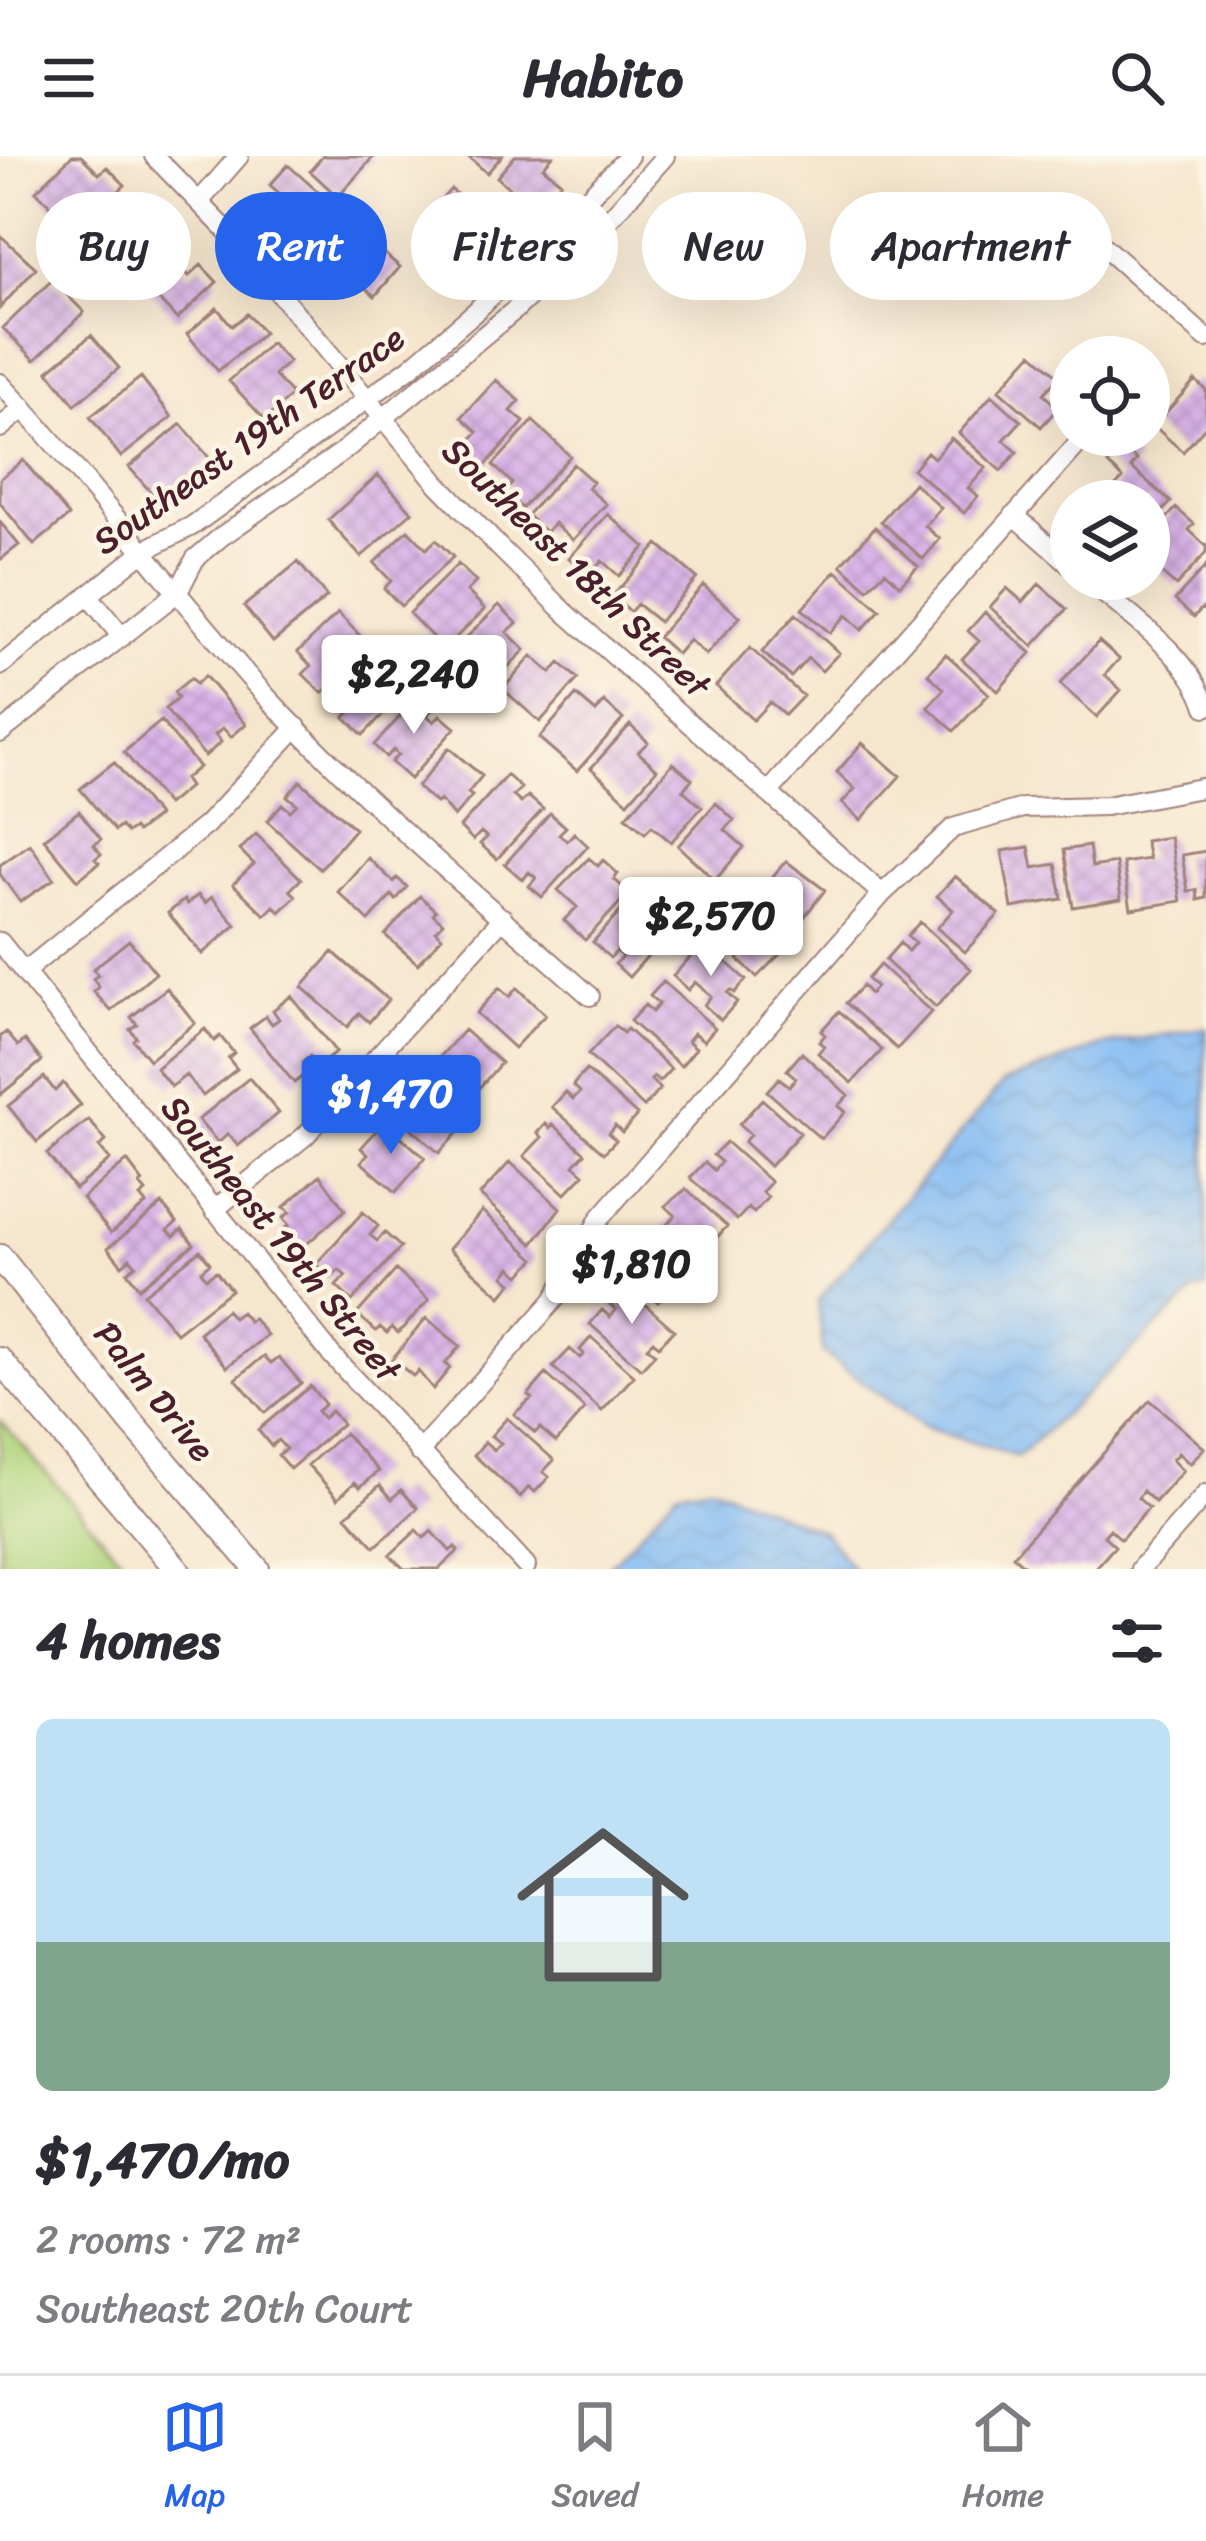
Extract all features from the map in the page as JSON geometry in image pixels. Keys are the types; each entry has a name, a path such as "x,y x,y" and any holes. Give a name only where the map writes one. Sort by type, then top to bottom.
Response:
{"main road":[{"name":"Palm Drive","path":"0,1257 131,1423 257,1569"},
{"path":"0,1360 178,1569"}],"street":[{"name":"Southeast 18th Street","path":"154,156 302,317 438,484 532,580 882,894"},
{"path":"200,202 239,156"},
{"name":"Southeast 19th Terrace","path":"0,733 178,592 195,559 222,536 384,419 514,310 665,156"},
{"path":"624,158 645,179"},
{"name":"Southeast 19th Terrace","path":"0,666 145,550 192,526 368,399 476,311 624,158"},
{"path":"1112,253 1206,338"},
{"path":"0,383 297,727 590,996"},
{"path":"0,428 23,409"},
{"path":"767,793 1067,456"},
{"path":"1015,515 1050,546"},
{"path":"88,595 122,637"},
{"path":"1111,600 1176,658 1201,689 1206,707"},
{"path":"24,972 206,825 297,727"},
{"path":"419,1453 554,1300 601,1218 882,894 953,828 1024,808 1106,806 1206,788"},
{"path":"214,1210 305,1136 502,918"},
{"name":"Southeast 19th Street","path":"0,942 330,1354 526,1566"},
{"path":"1140,1569 1206,1494"},
{"path":"1190,1513 1206,1527"}],"green space":[{"path":"0,1420 130,1569 0,1569"}],"water":[{"path":"1206,1028 1206,1289 1195,1291 1018,1457 923,1427 823,1353 818,1301 1004,1082 1105,1045"},
{"path":"710,1485 824,1532 853,1569 607,1569 677,1491"}],"building":[{"path":"72,156 81,156 99,174 107,167 125,185 118,192 36,191"},
{"path":"323,156 374,156 342,192 333,192 310,171"},
{"path":"467,156 502,156 487,173"},
{"path":"515,156 553,156 543,167 561,182 552,192 514,192 497,177"},
{"path":"288,165 318,192 278,192 270,185"},
{"path":"0,235 36,268 0,308"},
{"path":"387,256 400,267 387,282"},
{"path":"201,265 215,284 177,319 159,300 191,300 191,274"},
{"path":"36,296 36,300 72,300 84,312 35,360 3,328"},
{"path":"217,308 232,326 247,314 264,333 218,371 187,334"},
{"path":"91,335 119,368 75,405 48,371"},
{"path":"271,343 289,362 274,375 292,395 265,420 229,381"},
{"path":"1032,353 1050,369 1050,387 1043,394 1050,401 1050,417 1041,427 999,390"},
{"path":"141,377 172,417 121,457 90,417"},
{"path":"496,380 520,401 511,411 524,422 485,466 464,447 478,432 462,417"},
{"path":"1195,380 1206,390 1206,426 1183,452 1170,440 1170,408"},
{"path":"992,395 1021,421 1004,440 1017,452 1001,471 959,433"},
{"path":"533,421 570,456 522,508 504,492 512,483 493,465"},
{"path":"181,424 211,460 160,503 129,467"},
{"path":"951,438 986,468 968,488 978,496 964,513 913,469 927,452 934,458"},
{"path":"1115,456 1132,456 1137,460 1131,467 1146,480 1121,480 1108,464"},
{"path":"23,460 69,516 34,545 0,503 0,479"},
{"path":"573,464 593,482 588,488 606,504 573,540 554,523 546,532 527,515"},
{"path":"378,475 412,512 361,557 328,520"},
{"path":"914,483 941,508 925,526 940,539 923,559 881,521"},
{"path":"1176,508 1194,524 1189,530 1206,546 1206,553 1176,586 1170,581 1170,515"},
{"path":"608,514 645,547 619,576 602,561 589,576 569,558"},
{"path":"0,522 19,545 0,560"},
{"path":"875,527 918,566 900,585 885,571 868,589 841,565"},
{"path":"408,530 426,549 436,540 453,557 401,606 384,588 391,581 374,563"},
{"path":"658,544 697,578 659,622 637,604 630,612 612,597"},
{"path":"298,562 327,597 273,642 244,606"},
{"path":"458,564 476,582 467,591 485,609 444,649 409,613"},
{"path":"1206,566 1206,611 1202,608 1194,617 1175,600"},
{"path":"836,571 880,610 862,630 846,615 830,633 802,609"},
{"path":"1039,584 1050,600 1067,609 1033,646 990,607 1007,588 1023,602"},
{"path":"703,585 740,617 706,655 689,640 677,654 658,637"},
{"path":"499,605 517,623 507,632 525,650 485,690 449,655"},
{"path":"985,612 1031,653 998,691 962,659 979,641 968,631"},
{"path":"338,613 370,646 322,693 303,674 311,666 298,652"},
{"path":"796,614 839,653 822,671 808,658 791,677 762,652"},
{"path":"1099,641 1119,659 1105,675 1121,690 1097,717 1060,684"},
{"path":"750,648 803,696 785,715 770,702 753,720 716,686"},
{"path":"946,654 989,694 954,731 928,707 944,689 928,674"},
{"path":"532,656 551,673 560,663 578,679 540,722 503,689"},
{"path":"367,667 399,698 363,735 345,717 349,713 342,706 349,699 342,692"},
{"path":"205,676 246,724 231,737 223,728 215,735 221,742 205,756 165,709 178,698 174,692 191,678 196,684"},
{"path":"421,694 434,707 427,715 434,722 440,715 455,728 410,779 391,762 398,755 393,750 386,757 374,745"},
{"path":"576,695 596,712 604,702 623,719 577,771 539,738"},
{"path":"161,721 199,767 184,779 189,787 167,805 124,752"},
{"path":"630,725 648,742 638,752 657,769 628,802 591,768"},
{"path":"862,743 900,776 861,820 842,803 855,789 837,772"},
{"path":"449,748 482,776 454,817 440,800 436,803 417,787"},
{"path":"114,762 158,816 137,832 134,828 127,833 121,826 115,831 80,789"},
{"path":"673,763 692,779 683,790 702,807 671,842 652,826 645,833 626,817"},
{"path":"507,775 521,788 513,796 521,803 528,796 543,809 497,859 480,844 487,837 481,832 473,840 460,827"},
{"path":"300,781 355,829 320,869 267,821 282,804 290,811 297,804 287,796"},
{"path":"716,803 734,820 725,830 744,847 715,880 678,846"},
{"path":"79,811 101,839 94,845 101,854 95,859 99,863 78,880 44,839"},
{"path":"550,813 566,827 559,834 567,841 574,833 588,846 542,897 529,886 536,878 529,872 523,880 505,864"},
{"path":"256,834 301,879 290,890 296,896 280,912 274,906 265,915 233,884 254,864 240,850"},
{"path":"1170,837 1181,901 1131,909 1123,863 1149,859 1145,841"},
{"path":"30,844 54,879 20,902 0,874 0,865"},
{"path":"1089,846 1092,867 1116,863 1121,899 1073,907 1064,850"},
{"path":"1029,847 1033,868 1056,864 1062,899 1012,908 1002,851"},
{"path":"1206,851 1206,898 1198,900 1197,890 1188,891 1182,855"},
{"path":"368,858 394,882 397,878 407,887 396,900 392,895 369,921 338,892"},
{"path":"589,858 598,866 603,860 629,893 585,940 564,920 577,907 558,890"},
{"path":"786,861 825,890 795,929 756,895"},
{"path":"955,876 999,914 965,952 937,928 953,910 937,896"},
{"path":"638,892 653,906 647,913 655,920 662,912 676,924 629,977 615,964 623,956 617,951 610,958 593,942"},
{"path":"741,894 793,941 757,977 738,959 742,954 711,928"},
{"path":"198,895 205,903 212,897 236,925 202,954 168,913"},
{"path":"420,896 443,923 436,931 442,937 418,964 385,935"},
{"path":"920,922 971,969 936,1007 885,960 900,943 908,951 915,943 907,936"},
{"path":"129,940 156,973 111,1011 94,992 99,987 93,969"},
{"path":"704,942 746,980 734,993 727,993 737,1002 721,1020 704,1005 711,996 695,982 688,990 673,976"},
{"path":"333,952 388,1000 369,1022 359,1013 347,1027 302,987"},
{"path":"880,965 931,1012 897,1049 846,1003 862,986 870,994 876,987 867,979"},
{"path":"663,982 715,1028 704,1041 694,1033 688,1041 696,1048 681,1066 630,1021 645,1005 652,1012 659,1004 650,996"},
{"path":"167,988 195,1023 149,1060 133,1040 136,1037 130,1029 137,1024 131,1017"},
{"path":"499,988 509,997 517,988 545,1015 514,1048 476,1013"},
{"path":"291,996 336,1052 318,1067 310,1056 302,1063 309,1071 294,1083 250,1028 266,1016 272,1024 279,1019 273,1010"},
{"path":"839,1011 882,1050 852,1083 818,1053 824,1046 819,1042 825,1035 821,1031"},
{"path":"615,1026 623,1033 627,1029 671,1069 659,1082 654,1077 651,1080 660,1089 644,1107 588,1055"},
{"path":"205,1029 214,1041 220,1036 234,1053 228,1058 237,1069 203,1096 186,1075 171,1087 156,1068"},
{"path":"464,1030 501,1063 472,1096 430,1068"},
{"path":"6,1032 18,1046 25,1040 42,1061 0,1095 0,1037"},
{"path":"802,1053 848,1095 838,1106 845,1112 821,1139 767,1091 779,1078 789,1086 796,1078 787,1070"},
{"path":"586,1070 637,1115 622,1132 615,1125 608,1133 616,1140 604,1153 552,1107 566,1092 573,1099 580,1092 573,1085"},
{"path":"44,1077 55,1091 63,1083 81,1105 37,1142 8,1106"},
{"path":"249,1078 279,1113 238,1146 228,1134 218,1143 198,1120"},
{"path":"429,1081 471,1118 439,1153 391,1110 407,1091 414,1097"},
{"path":"762,1099 800,1133 770,1166 744,1142 750,1135 739,1125"},
{"path":"89,1120 106,1141 99,1147 110,1160 75,1189 47,1154"},
{"path":"384,1122 425,1158 396,1192 361,1162 368,1154 361,1148"},
{"path":"546,1124 550,1128 553,1124 585,1153 574,1165 584,1174 565,1194 524,1156 542,1137 538,1133"},
{"path":"726,1142 771,1182 762,1192 768,1197 754,1213 748,1208 737,1220 690,1178 705,1162 714,1170 721,1162 713,1155"},
{"path":"127,1161 143,1182 140,1185 146,1192 140,1197 146,1204 111,1233 82,1198"},
{"path":"510,1162 560,1208 533,1244 480,1195"},
{"path":"320,1175 345,1210 301,1249 283,1230 289,1225 283,1218 290,1212 284,1207"},
{"path":"686,1189 727,1226 698,1259 663,1229 675,1215 665,1206"},
{"path":"162,1204 177,1222 168,1230 174,1236 182,1229 194,1244 139,1288 127,1272 136,1265 130,1258 122,1265 108,1248"},
{"path":"482,1211 535,1259 520,1275 511,1267 504,1276 512,1283 501,1296 449,1249"},
{"path":"363,1212 378,1226 370,1235 377,1241 385,1233 401,1247 352,1301 336,1286 346,1276 339,1270 331,1278 316,1264"},
{"path":"661,1245 687,1268 658,1302 620,1268 647,1246 654,1253"},
{"path":"200,1250 210,1263 201,1271 206,1278 216,1271 231,1290 176,1333 144,1294"},
{"path":"396,1270 429,1300 398,1333 392,1327 387,1333 380,1327 376,1331 357,1314"},
{"path":"623,1285 674,1330 659,1346 653,1341 647,1347 655,1354 641,1369 590,1324 602,1310 610,1317 616,1310 607,1302"},
{"path":"226,1310 233,1318 241,1312 249,1322 253,1318 267,1335 227,1367 199,1333"},
{"path":"426,1318 460,1346 433,1389 418,1371 413,1376 392,1359"},
{"path":"591,1337 634,1376 602,1411 553,1367 570,1349 580,1358 584,1354 580,1350"},
{"path":"264,1356 271,1363 279,1357 301,1383 265,1413 236,1379"},
{"path":"546,1374 585,1409 556,1442 540,1428 535,1433 514,1414 532,1398 528,1395"},
{"path":"310,1386 325,1404 317,1411 323,1418 331,1411 342,1424 290,1469 278,1455 286,1449 278,1440 271,1446 258,1430"},
{"path":"1150,1400 1204,1448 1190,1464 1178,1453 1172,1460 1183,1471 1155,1502 1143,1491 1138,1498 1149,1508 1121,1539 1110,1529 1104,1536 1115,1546 1095,1569 1028,1569 1013,1556"},
{"path":"507,1418 554,1460 543,1472 549,1477 535,1492 529,1487 520,1497 474,1455 485,1442 494,1450 501,1443 491,1436"},
{"path":"344,1433 379,1471 360,1487 355,1482 338,1498 308,1465"},
{"path":"380,1485 392,1499 401,1490 418,1508 375,1547 346,1516"},
{"path":"417,1530 424,1538 432,1531 450,1551 455,1547 458,1551 439,1569 404,1569 390,1555"}]}
